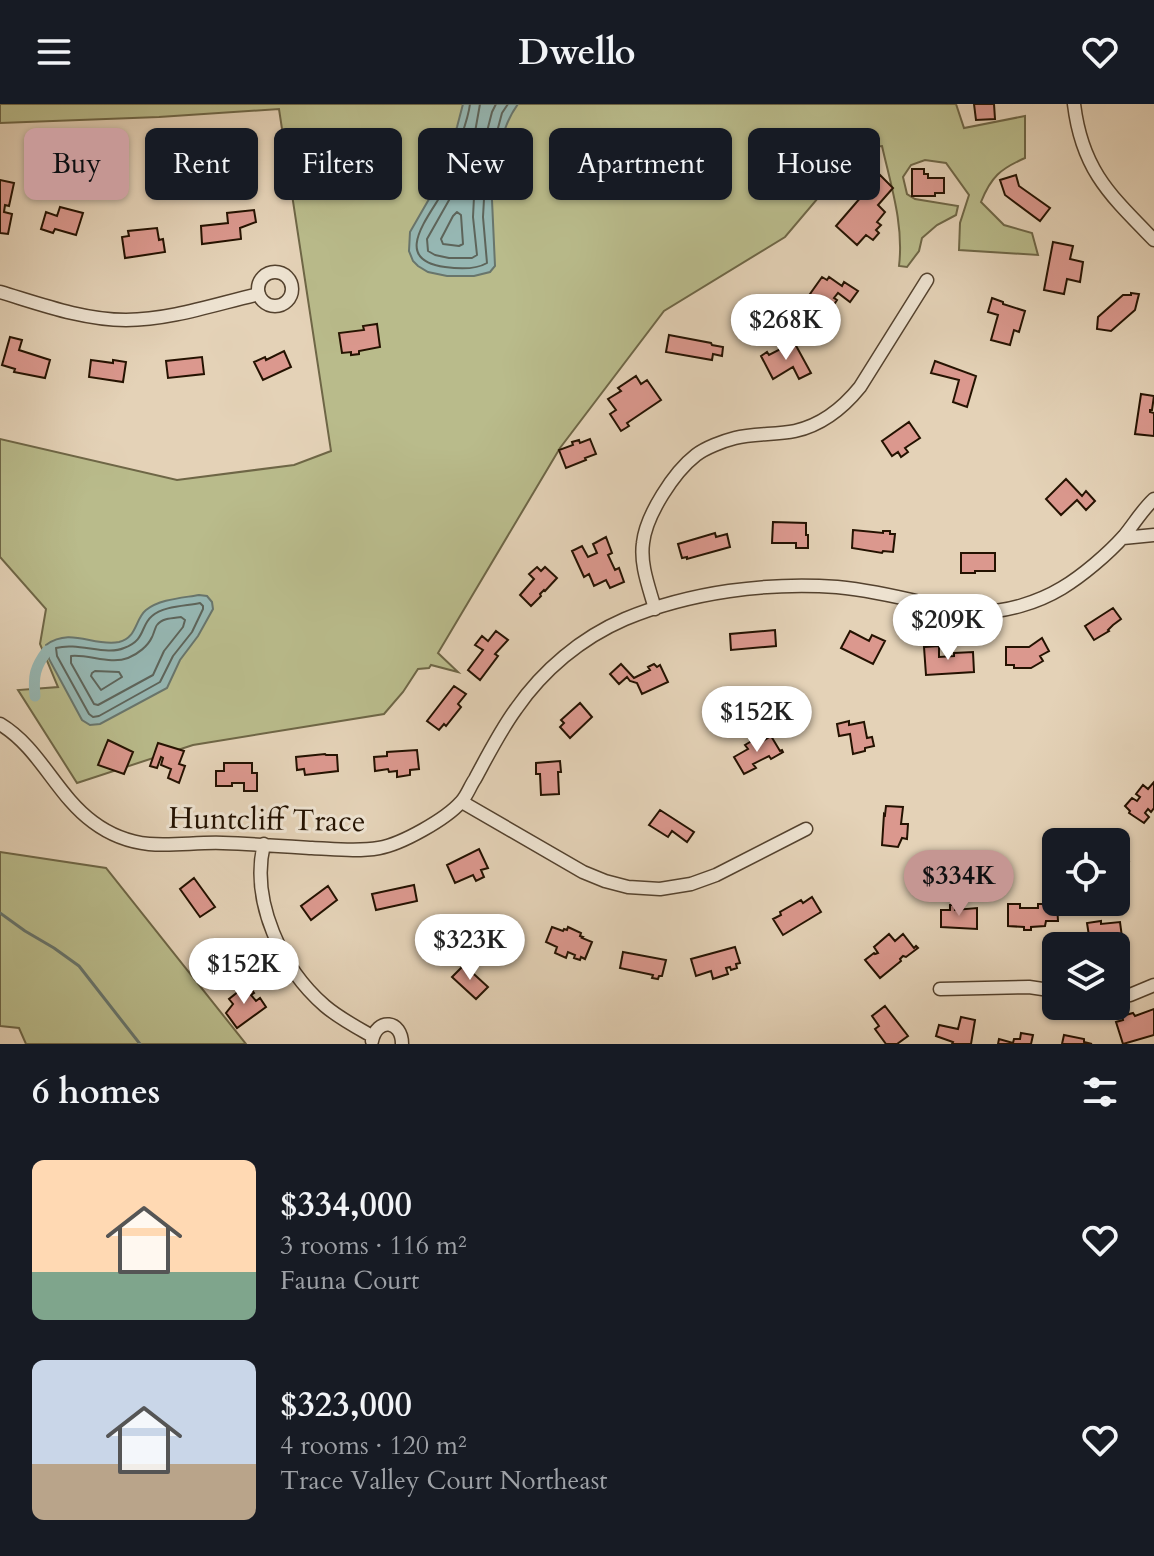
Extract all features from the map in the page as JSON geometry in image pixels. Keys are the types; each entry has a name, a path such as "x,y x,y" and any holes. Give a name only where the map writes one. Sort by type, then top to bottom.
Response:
{"street":[{"path":"1074,104 1080,140 1095,175 1108,193 1154,240"},
{"path":"655,609 643,564 643,541 655,507 673,480 697,454 734,438 797,431 833,414 860,387 927,280"},
{"path":"0,292 76,314 127,320 174,314 259,294"},
{"name":"Huntcliff Trace","path":"0,724 31,749 78,810 110,833 130,840 151,844 208,842 355,850 382,848 426,828 462,802 514,711 548,671 596,634 623,620 694,598 730,591 803,586 873,591 961,611 1002,610 1033,602 1082,573 1123,538 1154,499"},
{"path":"1123,538 1154,535"},
{"path":"462,802 583,872 628,887 660,889 691,884 716,875 806,829"},
{"path":"264,844 260,861 263,897 284,956 303,983 341,1019 372,1040 377,1028 391,1025 399,1030 402,1044"},
{"path":"1130,995 1154,985"},
{"path":"940,989 1042,989"}],"green space":[{"path":"0,104 956,104 964,128 1025,116 1025,158 997,175 981,202 1004,225 1032,233 1038,255 959,250 960,223 969,195 946,163 925,160 911,165 903,177 907,194 915,199 958,206 956,215 922,238 919,251 907,267 899,266 898,221 880,146 880,128 748,128 748,200 816,200 785,237 664,311 560,448 438,653 458,672 431,665 418,669 384,714 193,745 77,783 18,690 58,687 40,644 46,609 0,557 0,439 177,480 294,465 331,451 293,200 402,200 402,128 282,128 279,109 0,123"},
{"path":"0,852 106,868 246,1044 26,1044 19,1028 0,1026"}],"water":[{"path":"463,104 518,104 505,128 457,127"},
{"path":"428,200 492,200 495,266 490,272 474,276 428,272 413,261 409,251 410,232"},
{"path":"199,595 207,596 213,609 180,660 167,688 100,724 90,725 82,720 49,659 46,645 73,637 119,642 129,637 142,614 152,606"}],"building":[{"path":"974,104 994,104 995,119 976,120"},
{"path":"912,169 924,169 928,178 944,178 944,193 912,196"},
{"path":"880,175 893,188 878,205 885,212 877,222 881,225 873,240 866,235 857,245 836,226 858,200 880,200"},
{"path":"1016,175 1019,186 1050,208 1040,221 1005,195 1000,180"},
{"path":"0,180 14,183 9,206 5,205 4,212 12,214 8,234 0,233"},
{"path":"60,207 83,213 76,235 41,229 46,212 57,216"},
{"path":"254,210 256,222 240,228 241,239 202,244 201,226 228,223 227,213"},
{"path":"157,228 165,252 125,258 122,237 129,236 128,231"},
{"path":"1053,242 1073,246 1070,259 1083,262 1080,282 1067,279 1064,294 1044,290"},
{"path":"822,277 827,280 829,277 842,286 844,282 858,291 850,302 838,293 831,309 828,307 818,321 805,312 815,297 810,294"},
{"path":"1139,294 1135,310 1111,331 1097,329 1098,317 1123,295"},
{"path":"992,298 1025,311 1019,332 1014,330 1010,345 991,340 998,315 988,312"},
{"path":"377,324 380,347 359,351 359,354 342,353 339,333 364,330 363,326"},
{"path":"669,335 723,347 722,356 713,354 712,360 666,352"},
{"path":"10,337 22,340 19,350 50,360 45,378 14,372 15,369 2,365"},
{"path":"794,342 811,373 799,379 793,367 773,379 761,356"},
{"path":"284,351 291,367 263,380 254,362"},
{"path":"202,357 204,374 168,378 166,361"},
{"path":"91,360 126,362 123,382 89,377"},
{"path":"935,361 976,376 967,407 953,402 959,380 931,373"},
{"path":"636,376 641,384 647,380 661,400 627,423 629,426 621,431 610,414 616,410 608,399"},
{"path":"1141,394 1154,396 1150,412 1154,413 1154,436 1135,434"},
{"path":"909,422 920,438 905,448 908,452 901,457 898,452 892,456 882,441"},
{"path":"590,439 596,454 566,468 559,450 573,445 572,442"},
{"path":"1066,479 1082,496 1086,491 1095,501 1086,510 1077,500 1061,515 1046,499"},
{"path":"773,522 806,523 808,548 796,548 796,543 772,543"},
{"path":"853,530 890,531 890,534 895,534 893,552 852,548"},
{"path":"715,533 716,537 727,534 730,547 682,558 678,544"},
{"path":"606,537 612,553 608,555 615,570 619,568 624,582 610,588 606,580 594,586 589,574 584,577 572,551 582,546 588,557 597,553 593,544"},
{"path":"961,553 995,553 995,571 961,573"},
{"path":"537,567 541,571 545,567 557,578 531,606 520,595 534,579 529,574"},
{"path":"1113,608 1121,619 1094,640 1085,626"},
{"path":"775,630 776,646 731,650 730,634"},
{"path":"496,631 508,640 495,654 498,656 480,680 468,670 483,650 475,645 482,636 488,641"},
{"path":"850,631 869,641 872,635 885,641 873,664 841,648"},
{"path":"1042,638 1049,651 1040,656 1043,661 1031,668 1006,665 1006,647 1029,647"},
{"path":"939,646 939,657 973,652 974,672 926,675 924,647"},
{"path":"621,664 634,678 650,670 648,667 654,664 657,667 660,665 668,682 642,694 637,683 627,677 619,684 610,674"},
{"path":"454,686 466,694 458,704 461,707 439,730 427,721"},
{"path":"580,703 592,717 570,738 560,727 564,723 561,720"},
{"path":"849,721 849,725 864,722 867,738 872,737 874,746 853,754 850,734 839,736 837,724"},
{"path":"771,736 783,752 753,764 756,768 744,774 734,757 748,749 745,745 755,739 758,744"},
{"path":"108,740 133,752 124,774 98,765"},
{"path":"158,743 184,751 179,764 185,766 179,783 168,778 171,769 161,765 163,758 157,768 150,766"},
{"path":"417,750 419,769 410,770 410,775 397,777 397,771 389,772 388,769 375,771 374,757 387,756 387,752"},
{"path":"337,755 338,771 305,775 304,769 297,770 296,757"},
{"path":"560,761 559,794 541,795 536,763"},
{"path":"224,763 252,763 252,773 257,773 257,791 244,791 244,783 216,786 216,771 224,771"},
{"path":"1154,782 1154,808 1145,813 1149,817 1144,823 1129,813 1125,806 1132,798 1137,801 1140,797 1136,794 1143,785 1148,789"},
{"path":"886,806 903,807 901,824 908,824 907,839 902,838 898,847 882,845"},
{"path":"660,810 694,832 687,842 672,831 668,837 649,825"},
{"path":"479,849 488,868 481,870 484,877 476,881 473,875 455,883 447,865"},
{"path":"194,878 215,907 200,917 180,889"},
{"path":"414,885 417,901 376,910 372,894"},
{"path":"328,886 337,900 311,920 301,906"},
{"path":"812,897 821,912 783,935 773,919 801,900 803,903"},
{"path":"1008,904 1038,908 1038,904 1042,904 1042,916 1058,916 1058,921 1046,921 1045,926 1031,927 1031,930 1008,926"},
{"path":"950,905 955,905 955,910 977,908 977,929 941,927 941,910 950,910"},
{"path":"1120,922 1121,932 1088,932 1087,923"},
{"path":"552,927 563,931 568,927 592,942 585,959 574,958 575,955 568,952 566,958 555,953 557,947 546,942"},
{"path":"889,934 895,941 903,934 914,948 918,948 903,956 880,978 865,960 878,953 874,947"},
{"path":"735,947 740,963 736,964 737,968 726,968 728,974 713,979 711,971 696,976 691,959"},
{"path":"623,952 666,960 662,976 652,978 653,975 620,968"},
{"path":"464,965 488,987 476,999 452,977"},
{"path":"246,982 254,993 251,995 256,1001 260,998 266,1007 237,1028 226,1013 233,1004 229,999"},
{"path":"885,1006 908,1036 897,1044 886,1044 875,1029 879,1026 872,1016"},
{"path":"1154,1009 1154,1035 1123,1044 1116,1022 1130,1020 1130,1014 1135,1016"},
{"path":"961,1017 975,1020 971,1044 952,1044 936,1036 939,1025 958,1029"},
{"path":"1021,1033 1033,1035 1031,1044 998,1044 999,1039 1013,1043 1014,1039 1020,1039"},
{"path":"1064,1035 1084,1039 1084,1042 1092,1044 1062,1044"}],"waterway":[{"path":"35,696 36,672 47,651"},
{"path":"0,913 79,966 140,1044"}]}
